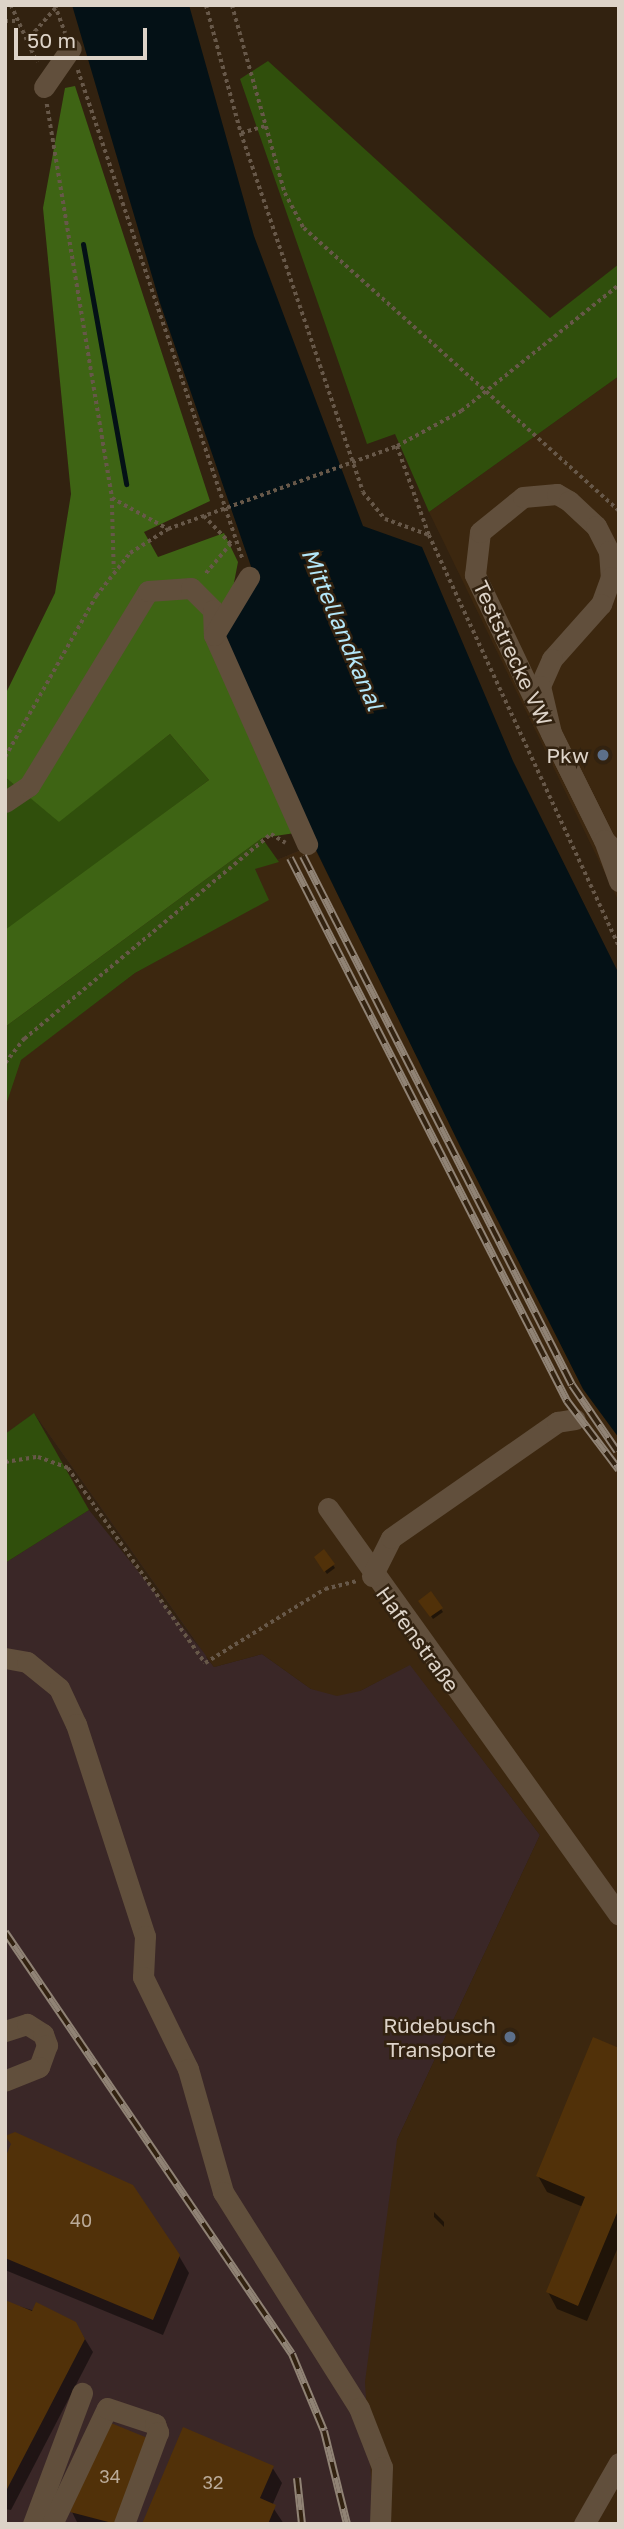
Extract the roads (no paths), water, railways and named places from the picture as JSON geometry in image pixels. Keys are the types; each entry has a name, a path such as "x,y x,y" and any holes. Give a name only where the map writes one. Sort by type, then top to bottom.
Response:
{"street":[{"path":"44,87 71,48"},
{"name":"Teststrecke VW","path":"611,847 597,827 585,803 579,790 573,778 567,765 561,753 536,703 475,575 473,549 492,517 540,493 569,501 596,526 609,551 611,577 601,604 552,659 540,686 551,733 562,757 568,768 574,780 580,792 598,828 611,847 619,881"},
{"path":"214,635 249,577"},
{"path":"5,802 29,786 148,590 191,588 213,610 214,635 303,847"},
{"name":"Hafenstraße","path":"575,1419 557,1422 391,1538 372,1576 619,1915"},
{"path":"328,1508 372,1576"},
{"path":"5,1658 27,1662 59,1688 76,1724 145,1936 143,1977 188,2069 223,2192 359,2408 382,2467 380,2524"},
{"path":"5,2081 38,2067 47,2045 35,2028 7,2024"},
{"path":"33,2524 82,2393"},
{"path":"52,2524 107,2408 155,2424 158,2432 124,2524"},
{"path":"584,2524 619,2463"}],"water":[{"name":"Mittellandkanal","path":"72,5 189,5 254,236 363,526 422,547 513,761 619,974 619,1438 583,1389 460,1146 298,813 224,631 255,578 160,303"}],"waterway":[{"path":"83,244 126,484"}],"railway":[{"path":"303,856 572,1385 617,1451"},
{"path":"290,858 567,1401 619,1470"},
{"path":"5,1932 292,2354 324,2431 347,2524"},
{"path":"297,2478 302,2524"}],"place":[{"name":"Pkw","path":"603,755"},
{"name":"Rüdebusch Transporte","path":"510,2037"}]}
